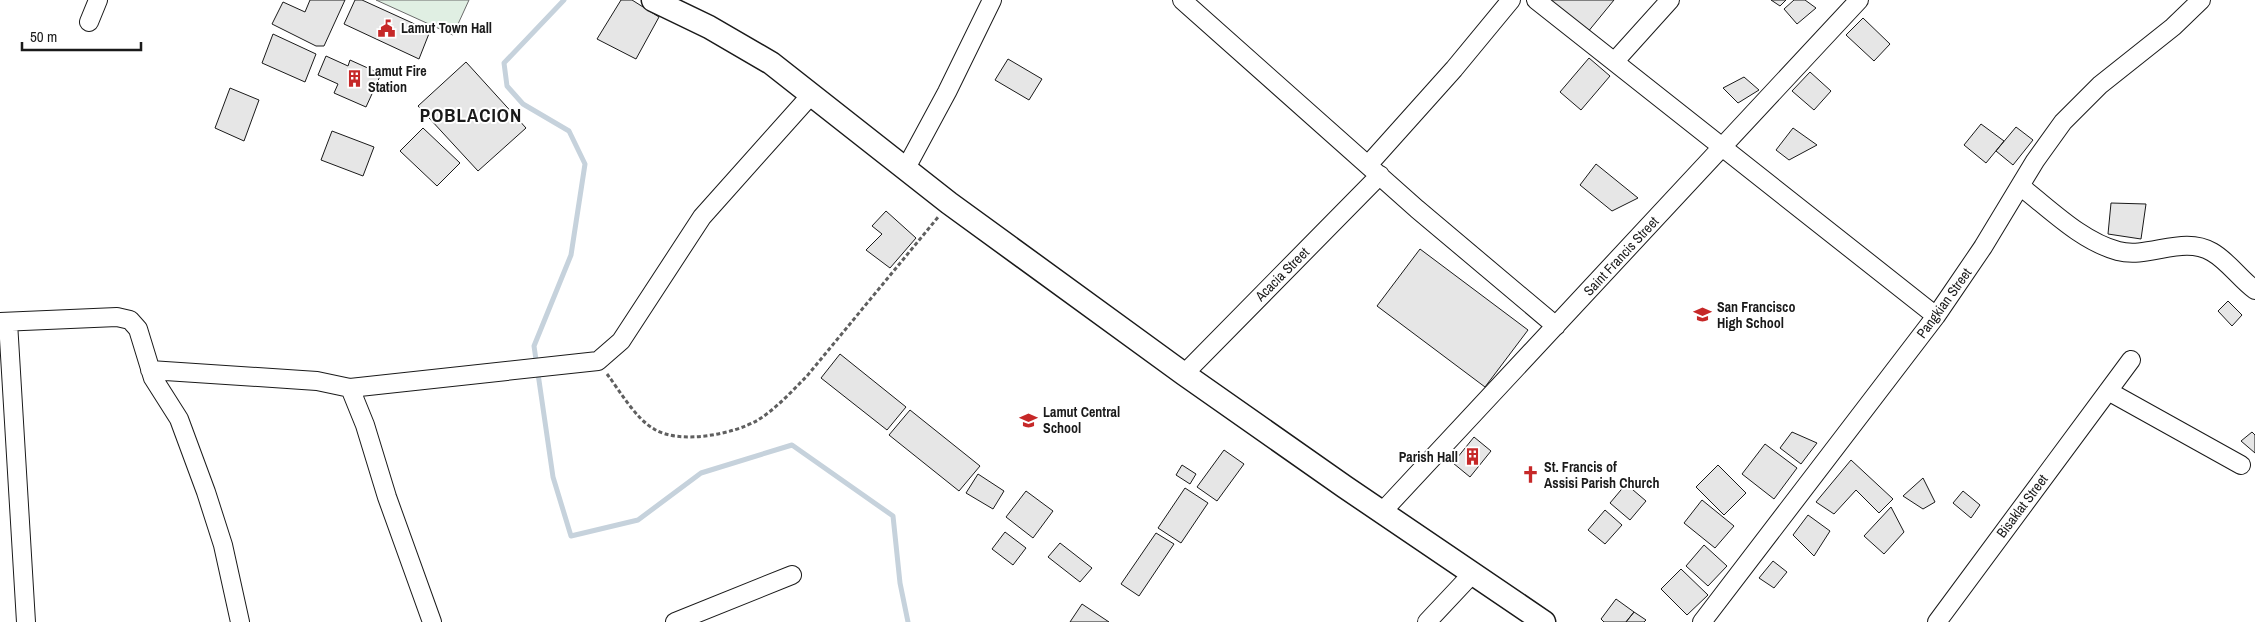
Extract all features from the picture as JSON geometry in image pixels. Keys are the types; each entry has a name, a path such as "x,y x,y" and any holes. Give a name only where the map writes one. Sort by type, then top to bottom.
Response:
{"main road":[{"path":"653,0 709,27 771,63 949,203 1184,374 1544,622"}],"street":[{"path":"89,22 98,0"},
{"path":"906,168 947,92 992,0"},
{"path":"1182,0 1417,209 1556,326"},
{"name":"Acacia Street","path":"1184,374 1374,170 1511,0"},
{"path":"1536,0 1936,316"},
{"path":"1615,61 1670,0"},
{"name":"Saint Francis Street","path":"1382,512 1859,0"},
{"name":"Pangkian Street","path":"1702,622 1936,316 1983,247 2035,161 2063,122 2100,85 2173,27 2200,0"},
{"path":"150,370 317,381 350,388 598,361 621,341 702,217 811,95"},
{"path":"2020,186 2086,237 2104,246 2121,252 2199,246 2214,253 2255,290"},
{"path":"26,622 4,322 117,317 130,320 138,329 153,378 179,419 223,545 240,622"},
{"name":"Bisaklat Street","path":"1937,622 2131,360"},
{"path":"350,388 362,416 387,497 432,622"},
{"path":"2108,391 2241,465"},
{"path":"1427,622 1473,573"},
{"path":"675,622 792,575"}],"path":[{"path":"598,361 639,416 652,428 663,434 697,437 736,429 758,420 783,400 807,376 949,203"}],"green space":[{"path":"376,0 469,0 453,35"}],"building":[{"path":"310,0 345,0 324,46 316,46 272,24 283,2 305,12"},
{"name":"Lamut Town Hall","path":"355,0 362,0 430,31 419,59 344,24"},
{"path":"621,0 632,0 659,17 636,59 597,39"},
{"path":"1546,0 1614,0 1587,33"},
{"path":"1771,0 1786,0 1780,6"},
{"path":"1794,0 1805,0 1816,8 1797,24 1784,9"},
{"path":"1863,18 1890,44 1874,61 1846,35"},
{"path":"273,34 316,54 305,82 262,63"},
{"name":"Lamut Fire Station","path":"326,56 348,66 350,60 381,74 366,107 334,93 338,84 318,75"},
{"path":"1589,58 1610,76 1581,110 1560,92"},
{"path":"1008,59 1042,79 1029,100 995,80"},
{"path":"466,62 526,128 478,171 418,106"},
{"path":"1810,72 1831,91 1814,110 1792,91"},
{"path":"1744,77 1759,90 1738,103 1723,88"},
{"path":"230,88 259,100 244,141 215,128"},
{"path":"1981,124 2004,141 1986,163 1964,145"},
{"path":"2016,127 2033,140 2013,165 1996,151"},
{"path":"423,128 460,163 437,186 400,151"},
{"path":"1793,128 1817,145 1789,160 1776,150"},
{"path":"332,131 374,147 363,176 321,160"},
{"path":"1596,164 1638,198 1612,211 1580,185"},
{"path":"2111,203 2146,204 2141,239 2108,234"},
{"path":"886,211 916,238 890,268 866,250 882,234 872,226"},
{"path":"1420,249 1528,330 1485,387 1377,306"},
{"path":"2228,301 2242,315 2232,326 2218,311"},
{"path":"840,354 906,407 887,430 821,378"},
{"path":"910,410 980,466 959,491 889,435"},
{"path":"1792,432 1817,443 1801,464 1780,448"},
{"path":"2252,432 2255,435 2255,453 2241,441"},
{"name":"Parish Hall","path":"1474,437 1491,451 1470,477 1453,463"},
{"path":"1765,444 1797,468 1774,499 1742,474"},
{"path":"1224,450 1244,464 1217,501 1197,487"},
{"path":"1851,460 1893,499 1879,513 1856,490 1834,514 1816,502"},
{"path":"1182,465 1196,474 1190,484 1176,475"},
{"path":"1718,465 1746,493 1724,515 1696,487"},
{"path":"978,474 1004,491 993,509 966,493"},
{"path":"1923,478 1935,502 1923,509 1903,496"},
{"path":"1626,484 1646,501 1630,520 1610,503"},
{"path":"1185,488 1208,503 1181,543 1158,528"},
{"path":"1026,491 1053,511 1033,538 1006,517"},
{"path":"1963,491 1980,505 1971,518 1953,503"},
{"path":"1702,500 1734,526 1715,548 1684,523"},
{"path":"1891,507 1904,532 1884,554 1864,536"},
{"path":"1605,510 1622,525 1605,544 1588,530"},
{"path":"1808,515 1830,531 1814,556 1793,535"},
{"path":"1005,532 1026,548 1013,565 992,549"},
{"path":"1156,533 1174,544 1139,596 1121,584"},
{"path":"1060,543 1092,568 1080,582 1048,557"},
{"path":"1704,545 1727,566 1708,586 1686,566"},
{"path":"1773,561 1787,572 1774,588 1759,578"},
{"path":"1681,569 1708,595 1687,615 1661,589"},
{"path":"1616,599 1634,612 1626,622 1604,622 1601,619"},
{"path":"1082,604 1109,622 1070,622"},
{"path":"1634,612 1646,620 1644,622 1626,622"}],"waterway":[{"path":"564,0 504,63 507,86 523,104 569,131 585,164 571,255 534,346 553,477 571,536 638,520 701,473 792,445 893,516 900,583 908,622"}],"place":[{"name":"Lamut Town Hall","path":"387,28"},
{"name":"Lamut Fire Station","path":"354,79"},
{"name":"San Francisco High School","path":"1703,315"},
{"name":"Lamut Central School","path":"1029,420"},
{"name":"Parish Hall","path":"1472,457"},
{"name":"St. Francis of Assisi Parish Church","path":"1530,475"}],"district":[{"name":"POBLACION","path":"471,115"}]}
